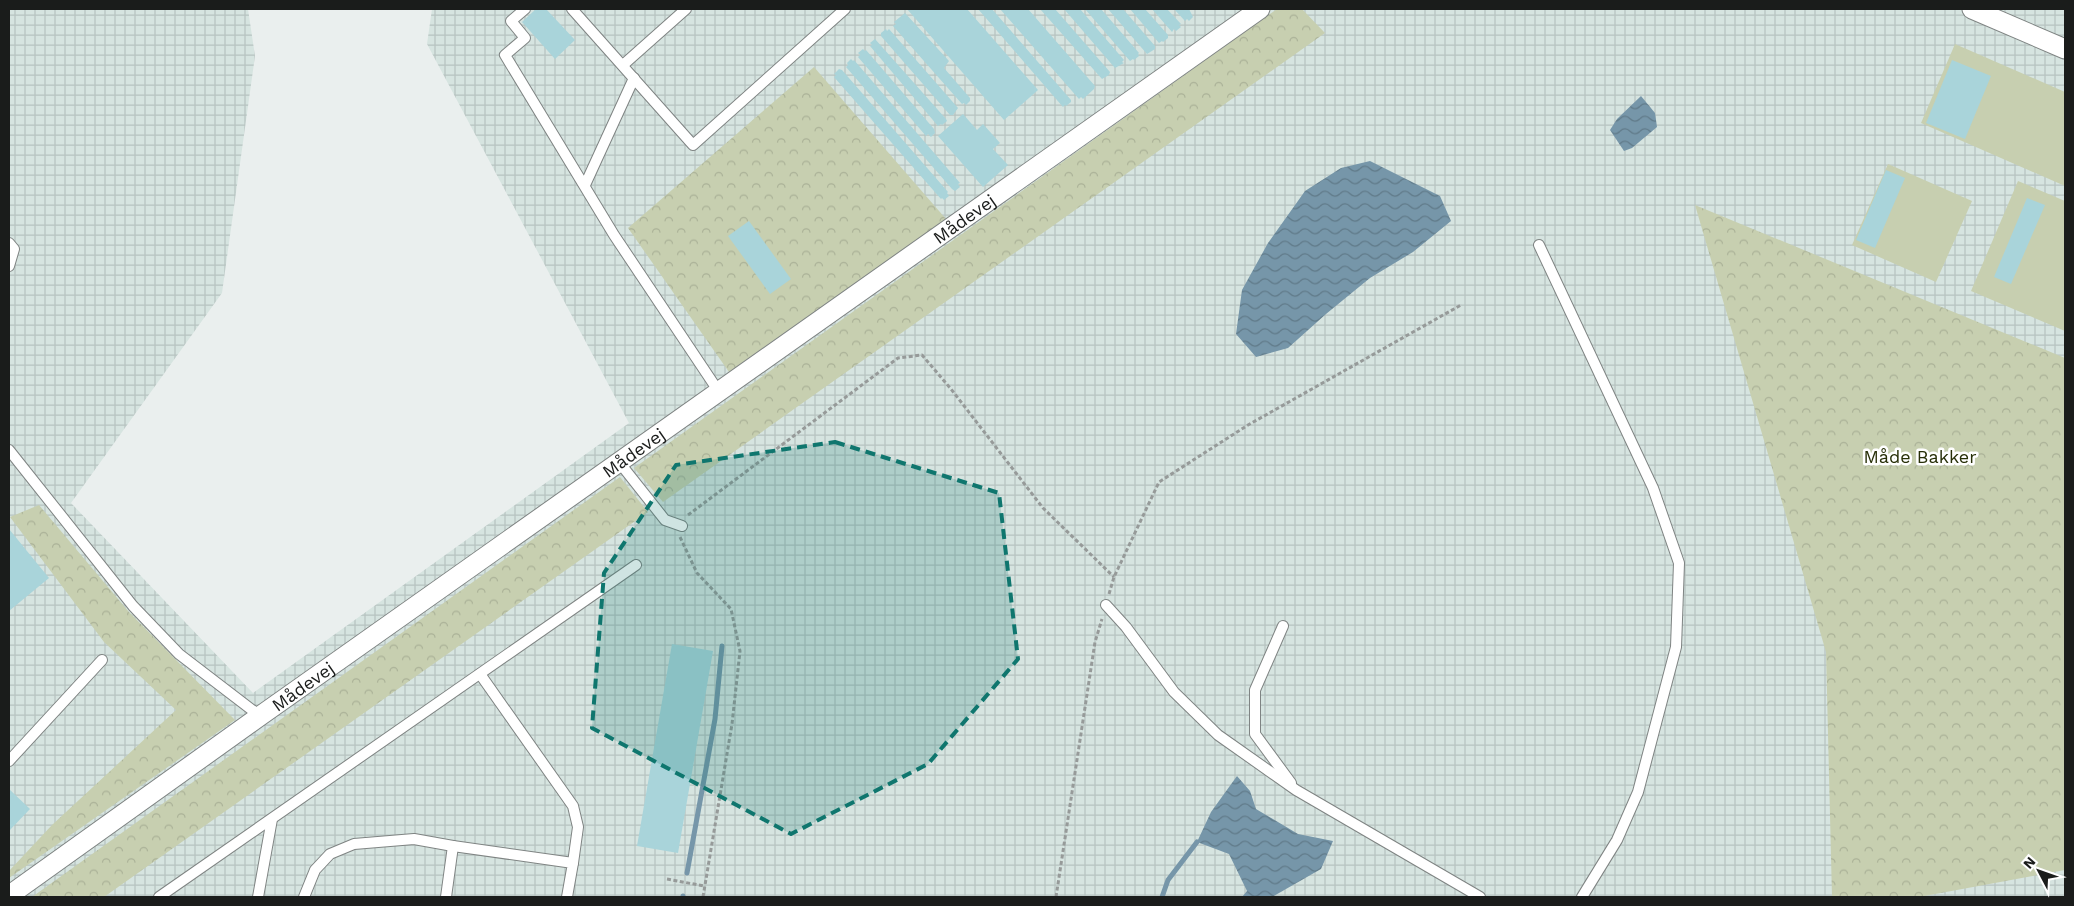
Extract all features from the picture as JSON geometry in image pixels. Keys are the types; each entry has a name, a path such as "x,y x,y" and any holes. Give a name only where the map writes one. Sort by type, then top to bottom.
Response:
{"street":[{"name":"Mådevej","path":"10,897 22,886 260,716 1260,9"},
{"path":"1972,9 2065,49"}],"lane":[{"path":"525,9 511,21 524,38 505,55 614,235 719,392"},
{"path":"572,9 694,144 845,9"},
{"path":"622,65 686,9"},
{"path":"585,185 634,78"},
{"path":"9,243 14,249 9,266"},
{"path":"1539,245 1652,488 1679,563 1676,647 1638,792 1617,840 1582,897"},
{"path":"9,450 134,606 180,654 260,716"},
{"path":"619,462 664,520 682,526"},
{"path":"159,897 636,565"},
{"path":"1106,605 1126,627 1180,698 1218,735 1296,790 1480,897"},
{"path":"1283,626 1255,690 1255,734 1296,790"},
{"path":"9,762 102,660"},
{"path":"480,674 573,806 578,827 567,897"},
{"path":"258,897 272,818"},
{"path":"304,897 315,870 330,854 354,844 414,839 572,863"},
{"path":"446,897 453,846"}],"path":[{"path":"1056,897 1095,642 1114,577 1159,482 1248,425 1461,305"},
{"path":"702,897 732,724 740,651 731,609 697,573 680,539 682,526 689,514 898,358 922,355 951,389 1043,508 1114,577"},
{"path":"667,879 704,886"}],"highlighted area":[{"path":"835,442 999,493 1018,659 928,764 791,834 592,728 604,573 676,465"}],"shaded area":[{"path":"9,9 248,9 255,56 222,293 71,503 253,693 629,423 427,44 432,9 2065,9 2065,897 9,897"}],"green space":[{"path":"1277,9 1302,9 1325,33 663,502 634,468"},
{"path":"1955,44 2065,92 2065,186 1921,123"},
{"path":"814,67 946,219 729,372 628,228"},
{"path":"1888,164 1972,201 1936,282 1852,245"},
{"path":"2018,181 2065,201 2065,331 1971,291"},
{"name":"Måde Bakker","path":"1695,205 2065,358 2065,870 1919,897 1832,897 1826,652"},
{"path":"620,477 648,512 104,897 32,897"},
{"path":"39,505 129,612 235,720 9,878 9,871 52,825 176,710 104,642 10,517"}],"water":[{"path":"1641,96 1655,113 1657,127 1632,148 1624,151 1610,130 1617,119"},
{"path":"1370,161 1440,196 1451,221 1413,252 1370,278 1288,348 1256,357 1236,334 1242,290 1268,243 1305,191 1341,168"},
{"path":"1237,776 1250,791 1256,809 1298,834 1333,841 1321,869 1272,897 1242,897 1247,891 1229,854 1197,842 1211,812"}],"building":[{"path":"536,9 546,9 575,40 555,59 522,22"},
{"path":"907,9 967,9 1038,90 1004,120"},
{"path":"978,9 992,9 1071,102 1063,107"},
{"path":"1000,9 1028,9 1095,86 1094,89 1083,99 1081,97 1079,99"},
{"path":"1040,9 1055,9 1110,72 1109,75 1102,79"},
{"path":"1064,9 1080,9 1124,60 1122,62 1124,63 1115,68"},
{"path":"1085,9 1101,9 1139,53 1139,56 1130,61"},
{"path":"1108,9 1123,9 1155,46 1155,49 1147,54"},
{"path":"1130,9 1145,9 1168,35 1168,38 1159,43"},
{"path":"1152,9 1167,9 1181,24 1179,25 1181,27 1176,31 1174,29 1172,32"},
{"path":"1174,9 1189,9 1193,17 1189,21 1187,19 1185,21"},
{"path":"905,13 949,61 944,68 970,98 966,105 962,104 893,26 896,24 894,22"},
{"path":"886,29 887,31 889,29 958,108 953,115 950,115 881,36 881,33"},
{"path":"875,39 947,121 938,126 870,46 872,45 870,43"},
{"path":"863,49 866,50 934,129 935,133 931,137 928,134 926,136 858,57 860,55 858,53"},
{"path":"851,59 854,60 960,183 958,184 960,187 955,191 952,189 846,67"},
{"path":"1952,60 1991,76 1965,139 1926,123"},
{"path":"839,69 842,70 948,192 949,196 944,200 941,199 834,77 836,75 834,74"},
{"path":"963,114 977,130 983,124 1000,143 993,149 1008,165 983,187 938,136"},
{"path":"1886,170 1905,178 1875,248 1856,240"},
{"path":"2027,198 2045,205 2011,284 1994,277"},
{"path":"749,221 791,279 770,294 728,236"},
{"path":"9,529 49,578 9,611"},
{"path":"672,644 713,651 678,853 637,846"},
{"path":"9,789 30,809 9,831"}],"waterway":[{"path":"687,873 715,719 722,646"},
{"path":"1162,897 1168,880 1197,842"}]}
